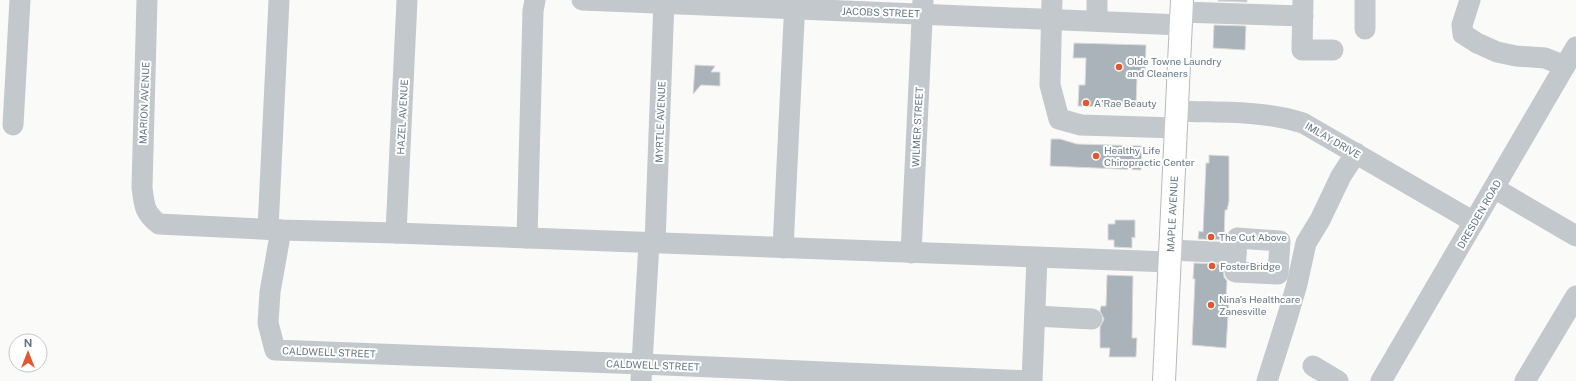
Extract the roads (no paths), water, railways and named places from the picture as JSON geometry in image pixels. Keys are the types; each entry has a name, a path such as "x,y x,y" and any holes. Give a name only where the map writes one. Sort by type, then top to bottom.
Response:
{"main road":[{"name":"MAPLE AVENUE","path":"1164,381 1181,12"}],"street":[{"path":"13,125 20,0"},
{"name":"MARION AVENUE","path":"148,0 142,187 144,206 153,219 159,224 275,230"},
{"path":"279,0 275,230 396,233 1037,258 1170,256 1236,253"},
{"name":"HAZEL AVENUE","path":"396,233 407,0"},
{"path":"527,238 533,11 535,0"},
{"name":"JACOBS STREET","path":"582,0 1052,10 1097,21 1181,12 1303,8"},
{"path":"1097,0 1097,21"},
{"path":"1365,0 1365,29"},
{"path":"1470,0 1462,25 1463,34 1477,43 1497,52 1516,56 1545,58 1565,66"},
{"name":"MYRTLE AVENUE","path":"641,373 652,243 664,2"},
{"path":"784,248 795,4"},
{"name":"WILMER STREET","path":"911,253 923,7"},
{"path":"1303,8 1302,50 1333,50"},
{"name":"IMLAY DRIVE","path":"1052,10 1050,85 1059,119 1081,125 1176,119 1284,117 1303,122 1474,222"},
{"name":"DRESDEN ROAD","path":"1382,381 1576,47"},
{"path":"1267,381 1297,284 1306,243 1320,220 1341,176 1356,153"},
{"path":"1494,188 1576,236"},
{"name":"CALDWELL STREET","path":"275,230 268,323 275,350 641,373 1032,381"},
{"path":"1032,381 1037,258"},
{"path":"1525,381 1576,296"},
{"path":"1035,316 1092,319"},
{"path":"1313,366 1338,381"}],"place":[{"name":"Olde Towne Laundry and Cleaners","path":"1119,67"},
{"name":"A'Rae Beauty","path":"1086,103"},
{"name":"Healthy Life Chiropractic Center","path":"1096,156"},
{"name":"The Cut Above","path":"1211,237"},
{"name":"FosterBridge","path":"1212,266"},
{"name":"Nina's Healthcare Zanesville","path":"1211,305"}]}
